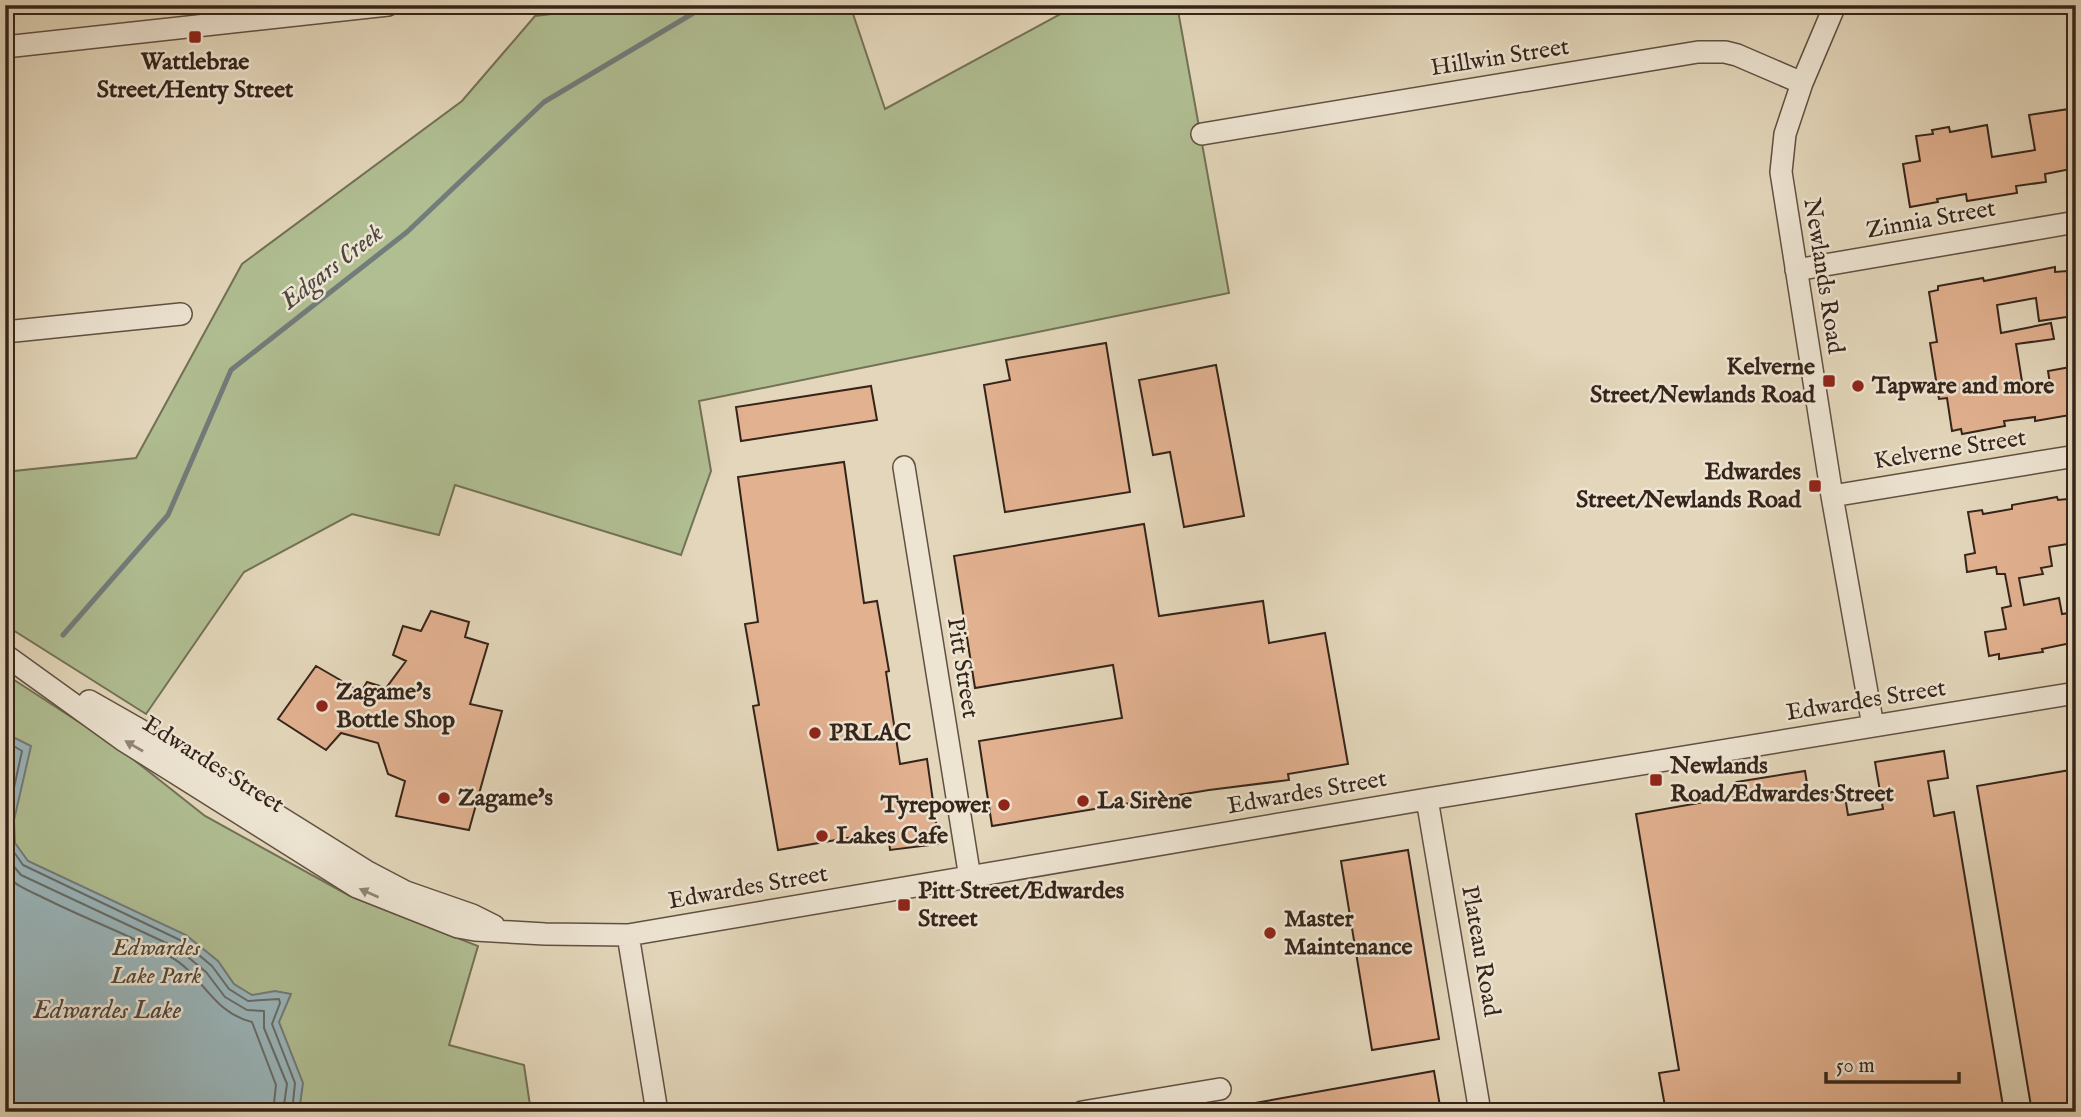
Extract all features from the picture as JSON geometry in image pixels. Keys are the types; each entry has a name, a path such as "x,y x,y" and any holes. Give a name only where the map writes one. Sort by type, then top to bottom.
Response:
{"street":[{"path":"5,47 225,14 388,5"},
{"name":"Newlands Road","path":"1835,5 1802,83 1785,134 1781,172 1832,495 1873,726"},
{"name":"Hillwin Street","path":"1202,134 1698,52 1725,52 1802,83"},
{"name":"Zinnia Street","path":"1796,270 2076,222"},
{"path":"5,332 181,314"},
{"name":"Kelverne Street","path":"1832,495 2076,456"},
{"name":"Pitt Street","path":"904,467 970,878"},
{"name":"Edwardes Street","path":"14,660 139,730 366,871 406,891 472,915 504,931 545,934 628,935 1427,799 2076,693"},
{"name":"Plateau Road","path":"1427,799 1480,1112"},
{"path":"628,935 657,1112"},
{"path":"1082,1112 1220,1089"}],"green space":[{"path":"626,5 850,5 885,109 1077,5 1177,5 1229,293 699,401 711,471 681,555 455,485 439,535 352,514 244,572 146,714 5,625 5,472 136,458 242,264 462,101 535,16"},
{"name":"Edwardes Lake Park","path":"5,674 119,748 205,816 350,896 478,946 449,1045 524,1065 531,1112 5,1112"}],"water":[{"name":"Edwardes Lake","path":"5,733 31,746 14,820 15,843 28,861 186,935 218,961 234,984 252,995 275,991 291,994 279,1022 303,1083 299,1112 5,1112"}],"building":[{"path":"2069,109 2070,114 2076,113 2076,168 2045,174 2046,182 2016,186 2017,193 1967,201 1966,194 1910,207 1903,164 1920,161 1916,136 1933,134 1932,130 1949,127 1950,132 1987,125 1992,157 2035,150 2029,115"},
{"path":"2055,267 2055,272 2067,271 2074,316 2039,321 2036,298 1997,305 2001,333 2051,323 2054,339 2016,344 2024,394 2051,390 2048,371 2076,366 2076,414 2035,421 2035,417 2004,421 2005,426 1962,434 1961,429 1952,431 1947,398 1939,399 1930,343 1937,342 1929,292 1938,290 1938,286 1983,278 1984,281"},
{"path":"1106,343 1130,492 1005,512 984,385 1010,380 1006,360"},
{"path":"1216,365 1244,516 1184,527 1170,452 1153,455 1139,380"},
{"path":"871,386 877,420 741,441 736,407"},
{"path":"844,462 864,603 877,601 889,671 886,672 900,764 927,759 939,844 890,850 888,831 778,850 753,706 759,705 745,624 758,622 738,477"},
{"path":"2057,497 2058,500 2067,499 2074,543 2049,547 2052,566 2041,568 2043,574 2019,578 2024,605 2059,598 2062,614 2076,612 2076,642 2042,649 2043,652 1999,659 1999,654 1989,656 1985,632 2006,629 2002,608 2011,606 2005,574 1997,574 1996,567 1967,572 1965,555 1975,553 1968,512 1982,510 1983,514 2012,509 2012,505"},
{"path":"1144,524 1159,616 1263,601 1269,643 1325,633 1348,764 1288,774 1289,780 1209,790 992,826 979,741 1122,718 1113,665 975,688 954,556"},
{"path":"431,611 469,622 465,637 488,644 470,704 502,711 469,830 396,816 405,781 388,774 378,743 341,733 326,750 278,719 316,666 361,692 367,682 386,688 406,661 393,655 403,626 421,631"},
{"path":"1944,751 1948,778 1928,781 1934,816 1954,812 2004,1112 1666,1112 1659,1073 1679,1070 1636,814 1739,796 1736,782 1805,771 1809,796 1844,790 1848,815 1883,809 1875,762"},
{"path":"2076,769 2076,1112 2032,1112 1977,786"},
{"path":"1408,850 1439,1039 1372,1050 1341,861"},
{"path":"1434,1071 1441,1112 1249,1112 1249,1104"}],"waterway":[{"name":"Edgars Creek","path":"63,635 168,515 231,370 407,232 544,102 707,5"}],"place":[{"name":"Wattlebrae Street/Henty Street","path":"195,37"},
{"name":"Kelverne Street/Newlands Road","path":"1829,381"},
{"name":"Tapware and more","path":"1858,386"},
{"name":"Edwardes Street/Newlands Road","path":"1815,486"},
{"name":"Zagame's Bottle Shop","path":"322,706"},
{"name":"PRLAC","path":"815,733"},
{"name":"Newlands Road/Edwardes Street","path":"1656,780"},
{"name":"Zagame's","path":"444,798"},
{"name":"La Sirène","path":"1083,801"},
{"name":"Tyrepower","path":"1004,805"},
{"name":"Lakes Cafe","path":"822,836"},
{"name":"Pitt Street/Edwardes Street","path":"904,905"},
{"name":"Master Maintenance","path":"1270,933"}]}
